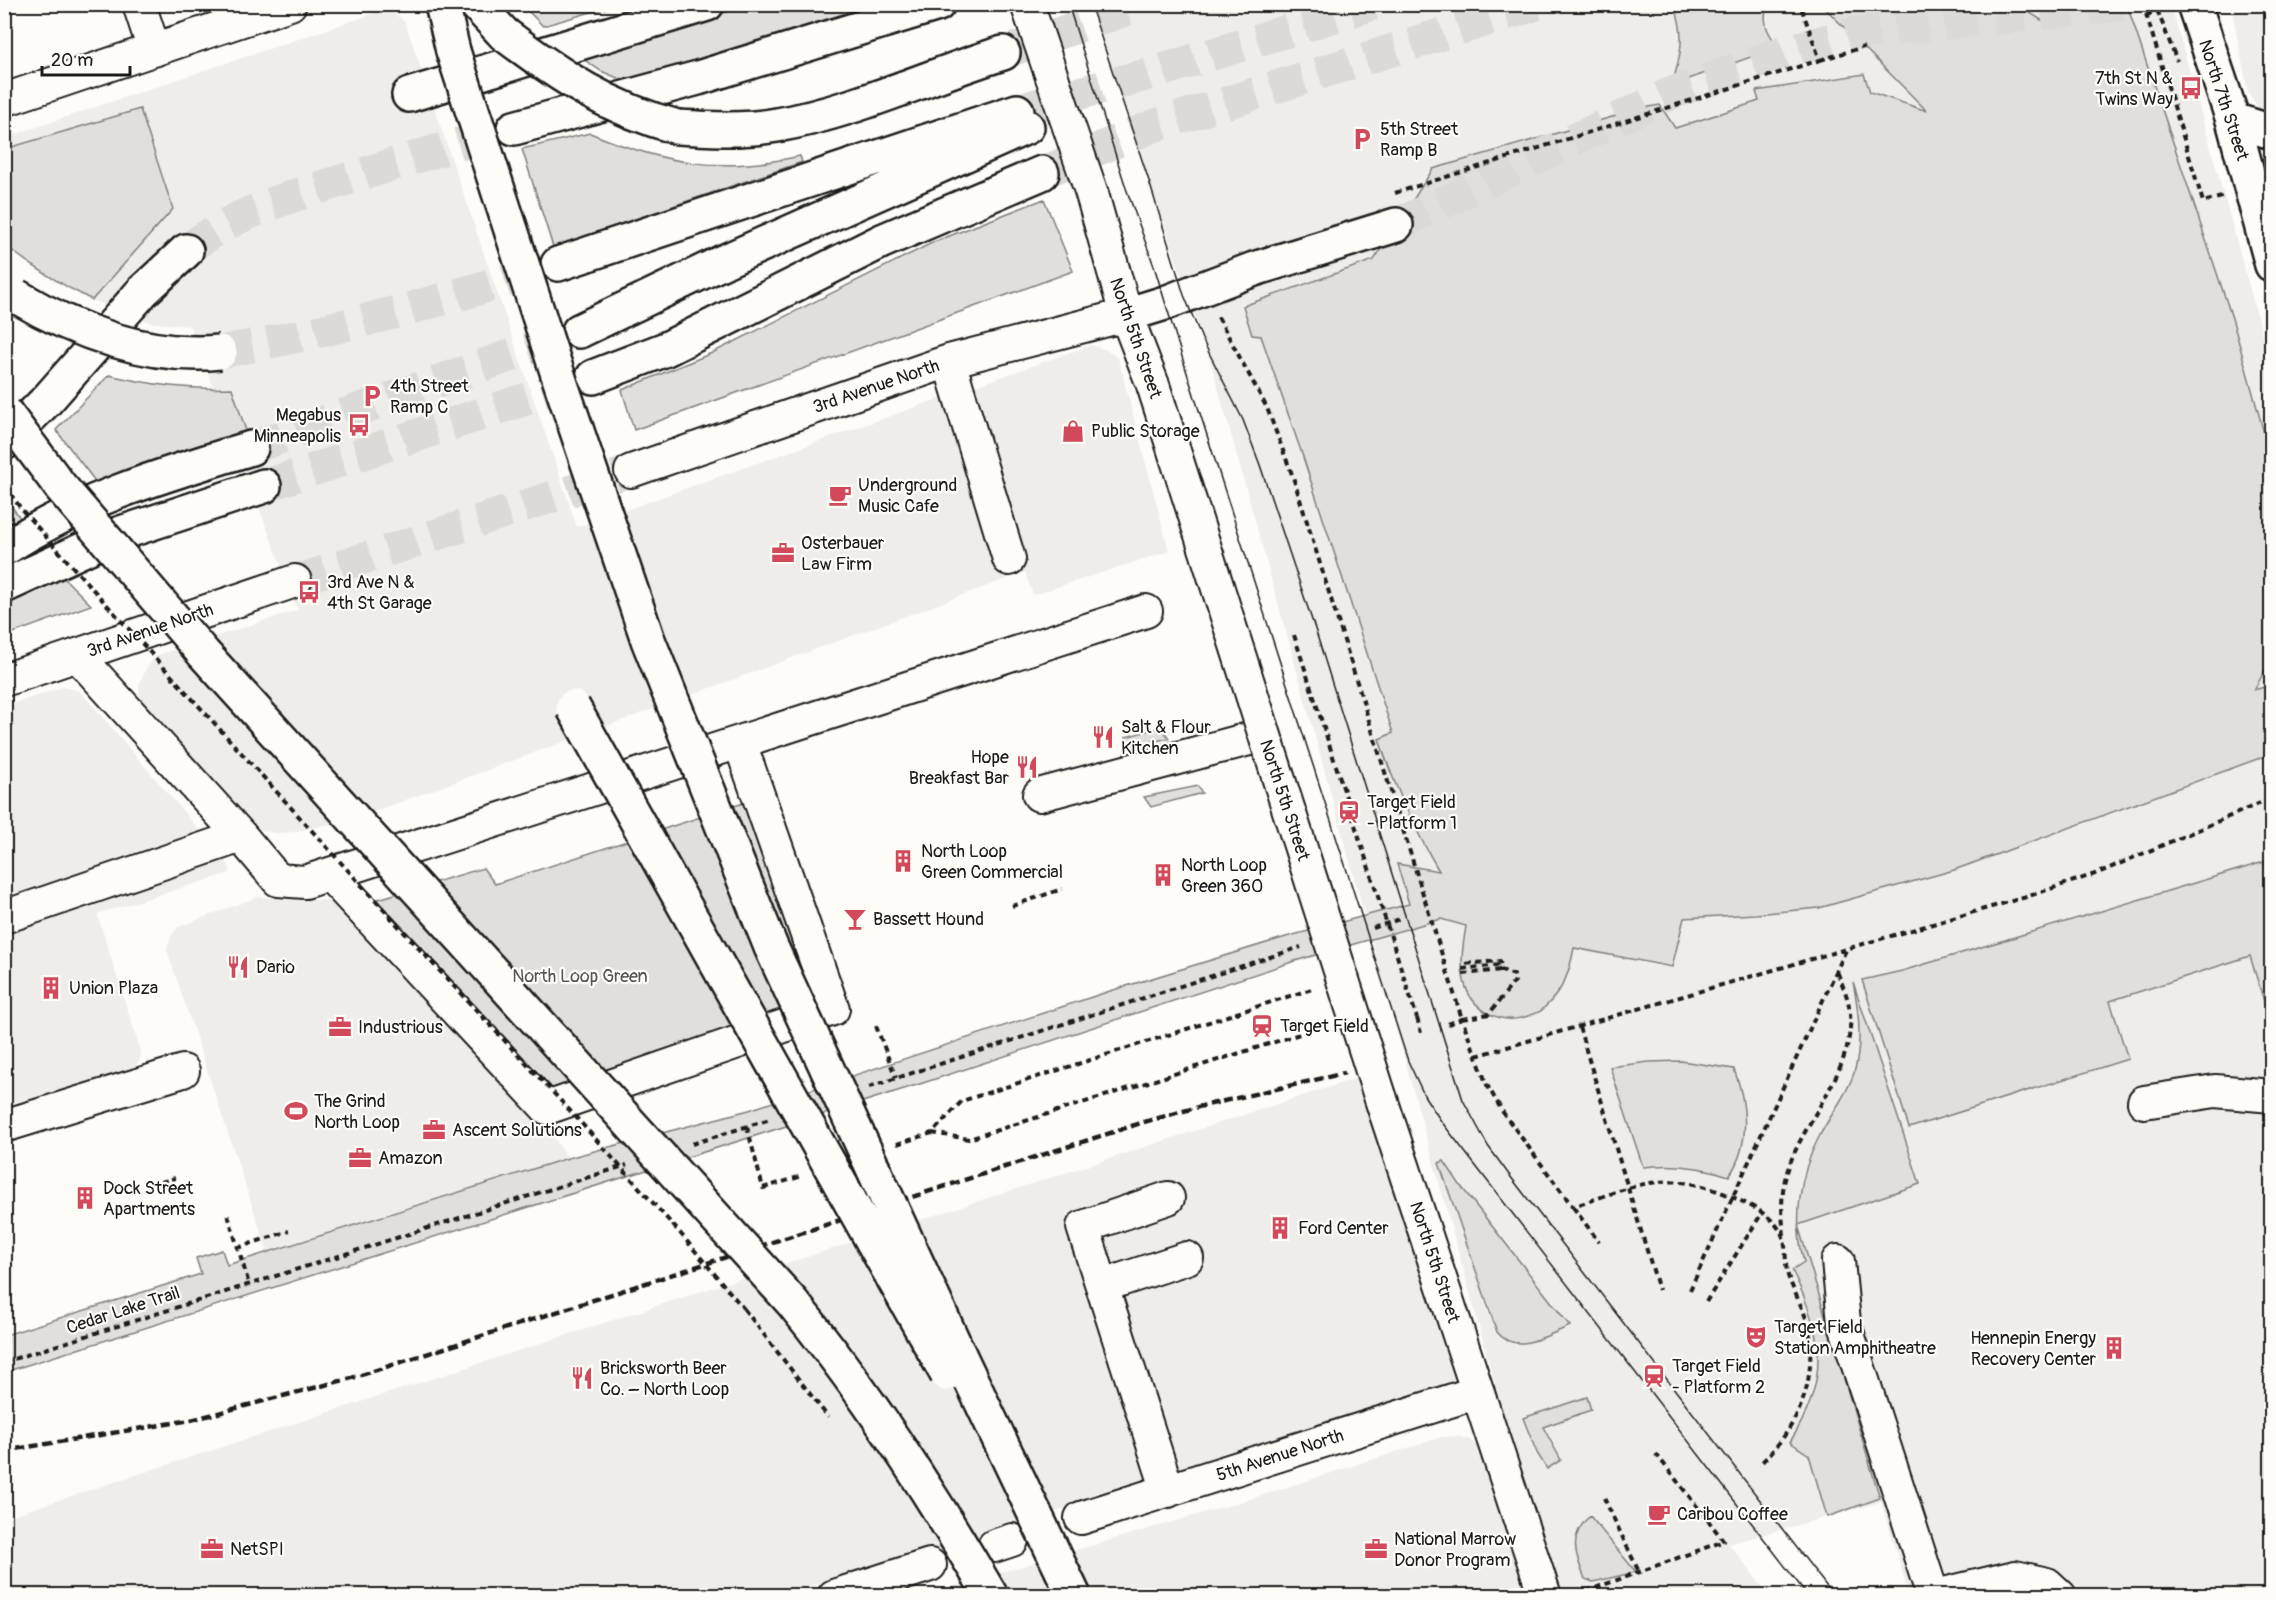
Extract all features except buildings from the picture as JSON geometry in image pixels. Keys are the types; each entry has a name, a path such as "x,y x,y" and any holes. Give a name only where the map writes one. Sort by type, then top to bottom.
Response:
{"main road":[{"path":"442,4 453,51 561,384 648,640 771,947 1072,1596"},
{"path":"476,4 504,34 563,77 621,108 677,126 737,130 827,115 952,68 1002,53"},
{"path":"409,95 706,4"},
{"path":"514,128 698,78 938,4"},
{"name":"North 7th Street","path":"2194,4 2233,120 2271,266"},
{"path":"558,264 1024,118 579,331"},
{"path":"2233,120 2271,132"},
{"path":"593,377 675,344 882,241 1042,173"},
{"path":"1126,315 1165,303 1254,269 1395,209"},
{"path":"4,443 46,400 142,292 186,251"},
{"path":"10,292 44,313 76,328 137,346 196,355 220,352"},
{"path":"4,411 60,486 204,654 792,1302 873,1408 948,1523 991,1596"},
{"path":"4,549 28,534 88,504 143,481 251,448"},
{"path":"4,586 115,535 264,486"},
{"path":"573,707 1072,1596"}],"street":[{"path":"140,4 154,50"},
{"path":"4,100 290,4"},
{"name":"North 5th Street","path":"1027,4 1092,194 1126,315 1153,385 1380,1096 1545,1596"},
{"name":"3rd Avenue North","path":"631,471 949,361 1126,315"},
{"path":"949,361 1009,559"},
{"name":"3rd Avenue North","path":"4,680 295,581"},
{"path":"76,655 241,836 278,880 305,882 1146,611"},
{"path":"1039,795 1264,735"},
{"path":"330,875 547,1108 833,1010 740,742"},
{"path":"4,917 241,836"},
{"path":"4,1126 183,1071"},
{"path":"2144,1102 2215,1091 2271,1096"},
{"path":"1168,1198 1083,1227 1168,1491"},
{"path":"1102,1286 1188,1258"},
{"path":"1838,1261 1844,1322 1934,1596 2015,1577 2047,1584 2060,1596"},
{"name":"5th Avenue North","path":"1081,1518 1478,1392"},
{"path":"834,1596 888,1588 930,1565"}],"path":[{"path":"1800,4 1820,60"},
{"path":"2143,4 2203,202"},
{"path":"2146,15 2158,12 2176,61"},
{"path":"1395,209 1820,60 1864,47"},
{"path":"1216,313 1267,408 1293,477 1462,1019 1487,1085 1504,1114 1599,1242"},
{"path":"4,485 22,510 96,593 422,952 582,1124 744,1309 828,1417"},
{"path":"1294,635 1421,1033"},
{"path":"1476,1056 2026,897 2098,873 2271,798"},
{"path":"1012,906 1062,890"},
{"path":"1373,928 1400,919"},
{"path":"1690,1290 1846,949"},
{"path":"1449,1024 1489,1014 1515,981 1515,975 1501,968 1462,969 1500,961 1501,968"},
{"path":"1761,1463 1776,1448 1795,1422 1806,1395 1811,1361 1809,1328 1785,1271 1782,1214 1784,1184 1802,1138 1834,1082 1843,1058 1850,1026 1849,1005 1836,970"},
{"path":"932,1133 962,1101 1313,988 1323,990"},
{"path":"887,1148 932,1133 969,1139 1322,1028 1330,1021"},
{"path":"876,1026 896,1078"},
{"path":"1579,1026 1659,1290"},
{"path":"747,1127 763,1188 808,1174"},
{"path":"161,1182 175,1178"},
{"path":"1574,1207 1628,1187 1666,1180 1697,1183 1733,1197 1762,1213 1776,1225 1784,1238"},
{"path":"1706,1302 1762,1213"},
{"path":"228,1215 237,1248 289,1230"},
{"name":"Cedar Lake Trail","path":"4,1362 249,1284 237,1248"},
{"path":"1576,1595 1724,1542 1656,1454"},
{"path":"1604,1498 1639,1572"}],"shaded area":[{"path":"1090,5 2171,5 2271,365 2271,1595 1909,1595 1881,1502 1729,1544 1769,1595 1559,1595 1529,1506 1212,366"},
{"path":"2231,5 2271,5 2271,119 2263,115 2248,92"},
{"path":"384,10 395,14 405,22 577,527 1091,345 1106,350 1118,358 1169,551 1033,595 1025,572 354,819 292,832 275,833 260,830 140,699 139,685 147,667 158,655 298,610 190,326 152,323 92,300 29,265 5,245 4,138"},
{"path":"63,687 80,691 229,865 230,873 97,914 141,1052 140,1060 134,1067 5,1109 4,707"},
{"path":"258,897 353,902 526,1097 568,1158 268,1253 167,950 171,936 178,927"},
{"path":"1379,1071 1470,1374 1458,1390 781,1595 5,1595 4,1518"},
{"path":"1458,1436 1470,1440 1479,1448 1525,1595 931,1596 941,1590 1254,1498 1442,1437"}],"green space":[{"path":"544,5 616,5 543,26 527,10"},
{"path":"750,5 905,5 637,86 601,71 577,55"},
{"path":"1674,5 1767,5 1765,17 1767,27 1779,47 1672,85 1681,45 1680,26"},
{"path":"1822,5 2017,5 2048,24 2047,5 2127,5 2232,318 2271,458 2271,653 2268,665 2254,690 2271,685 2271,754 1954,870 1819,908 1684,918 1672,967 1574,948 1568,973 1561,988 1551,1001 1541,1011 1517,1019 1497,1017 1488,1013 1473,1000 1464,981 1462,967 1466,926 1441,919 1295,961 923,1083 5,1372 5,1335 201,1274 196,1258 222,1250 227,1265 568,1158 749,1110 1107,992 1286,937 1409,904 1397,864 1439,871 1405,806 1379,739 1393,733 1261,336 1252,335 1243,306 1374,260 1433,169 1643,108 1660,105 1675,128 1759,101 1756,91 1864,74 1870,92 1927,111"},
{"path":"140,109 173,209 92,300 47,275 5,245 5,149"},
{"path":"590,133 643,152 694,163 744,164 800,156 802,162 553,247 522,149"},
{"path":"1044,199 1073,271 634,430 622,390 712,353 934,242"},
{"path":"109,375 170,386 232,388 248,437 101,489 56,430"},
{"path":"4,496 26,526 4,539"},
{"path":"64,578 91,605 5,636 5,602"},
{"path":"1161,727 1169,738 1130,747 1126,737"},
{"path":"1198,786 1202,793 1151,807 1144,797"},
{"name":"North Loop Green","path":"759,798 833,1009 547,1108 358,905 483,868 495,884"},
{"path":"2264,862 2272,883 2271,1024 2250,956 2110,1001 2128,1059 1909,1128 1862,980 1902,971"},
{"path":"1853,982 1920,1184 1799,1225 1800,1198 1812,1151 1847,1090 1857,1062 1859,1028"},
{"path":"1681,1061 1734,1069 1742,1096 1745,1124 1741,1151 1729,1176 1687,1166 1643,1167 1610,1067"},
{"path":"1444,1161 1460,1185 1570,1326 1542,1338 1522,1343 1505,1339 1497,1332 1439,1163"},
{"path":"1799,1228 1880,1498 1827,1517 1809,1455 1790,1442 1812,1398 1817,1377 1818,1357 1811,1315 1792,1270 1804,1262"},
{"path":"1587,1397 1591,1410 1543,1427 1561,1460 1547,1469 1537,1453 1523,1418"},
{"path":"1590,1516 1636,1572 1593,1582 1585,1579 1576,1554 1576,1538 1583,1523"}],"tunnel":[{"path":"1003,53 1142,4"},
{"path":"1022,109 1153,73 1373,4"},
{"path":"1042,173 1153,126 1537,4"},
{"path":"1396,225 1672,93 1786,51 1856,33 2132,4"},
{"path":"186,251 225,225 268,205 514,128"},
{"path":"220,352 390,314 558,264"},
{"path":"251,448 574,333"},
{"path":"264,486 590,378"},
{"path":"295,581 631,471"}],"tram line":[{"path":"1068,4 1408,1061 1425,1097 1441,1121 1808,1596"},
{"path":"1090,4 1184,295 1202,339 1243,420 1260,465 1316,632 1463,1100 1488,1146 1507,1172 1834,1596"}],"railway":[{"path":"4,1451 191,1420 352,1378 1144,1122 1345,1073"}],"place":[{"name":"7th St N & Twins Way","path":"2191,88"},
{"name":"5th Street Ramp B","path":"1362,139"},
{"name":"4th Street Ramp C","path":"372,396"},
{"name":"Megabus Minneapolis","path":"359,425"},
{"name":"Public Storage","path":"1073,431"},
{"name":"Underground Music Cafe","path":"840,495"},
{"name":"Osterbauer Law Firm","path":"783,553"},
{"name":"3rd Ave N & 4th St Garage","path":"309,592"},
{"name":"Salt & Flour Kitchen","path":"1103,737"},
{"name":"Hope Breakfast Bar","path":"1027,767"},
{"name":"Target Field - Platform 1","path":"1349,812"},
{"name":"North Loop Green Commercial","path":"903,861"},
{"name":"North Loop Green 360","path":"1163,875"},
{"name":"Bassett Hound","path":"855,919"},
{"name":"Dario","path":"238,967"},
{"name":"Union Plaza","path":"51,988"},
{"name":"Target Field","path":"1262,1026"},
{"name":"Industrious","path":"340,1027"},
{"name":"The Grind North Loop","path":"296,1111"},
{"name":"Ascent Solutions","path":"434,1130"},
{"name":"Amazon","path":"360,1158"},
{"name":"Dock Street Apartments","path":"85,1198"},
{"name":"Ford Center","path":"1280,1228"},
{"name":"Target Field Station Amphitheatre","path":"1756,1337"},
{"name":"Hennepin Energy Recovery Center","path":"2114,1348"},
{"name":"Target Field - Platform 2","path":"1654,1376"},
{"name":"Bricksworth Beer Co. – North Loop","path":"582,1378"},
{"name":"Caribou Coffee","path":"1659,1514"},
{"name":"NetSPI","path":"212,1549"},
{"name":"National Marrow Donor Program","path":"1376,1549"}]}
